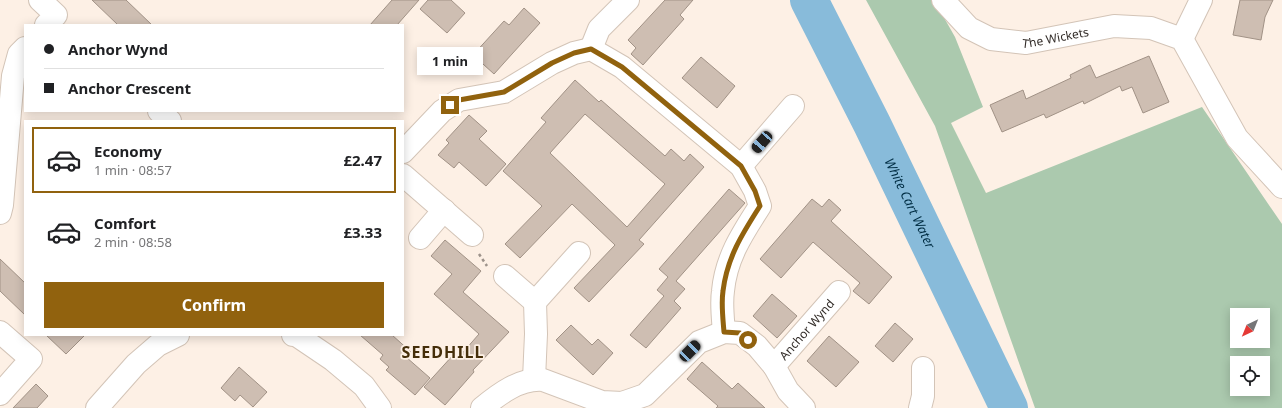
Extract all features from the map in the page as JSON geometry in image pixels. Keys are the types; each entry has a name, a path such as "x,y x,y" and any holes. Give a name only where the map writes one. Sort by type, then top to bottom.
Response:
{"street":[{"path":"40,0 56,22"},
{"path":"591,49 599,29 628,0"},
{"name":"The Wickets","path":"943,0 969,28 991,40 1026,43 1114,26 1151,28 1182,39"},
{"path":"1201,0 1182,39 1237,138 1282,187"},
{"path":"0,213 2,205 12,76 19,54 24,49"},
{"path":"404,151 442,111 459,100 504,92 552,63 574,53 591,49 622,67 741,166 755,191 760,206 743,234 729,262 722,292 724,332 699,342 650,402 602,402 543,380 534,379 513,386 482,408"},
{"path":"741,166 793,106"},
{"path":"161,112 169,120"},
{"path":"404,176 472,234"},
{"path":"420,238 444,210"},
{"path":"534,379 536,334 535,302 579,253"},
{"path":"505,276 535,302"},
{"name":"Anchor Wynd","path":"774,366 839,292"},
{"path":"0,332 31,359 0,394"},
{"name":"Anchor Wynd","path":"724,332 740,333 757,346 774,366 788,392 804,408"},
{"path":"97,408 136,364 158,345 176,336"},
{"path":"297,336 333,360 364,386 380,408"},
{"path":"920,408 923,396 923,368"}],"path":[{"path":"472,234 473,246 493,275 505,276"}],"green space":[{"path":"866,0 934,0 955,37 983,107 951,123 986,193 1202,107 1282,224 1282,408 1035,408 935,126"}],"building":[{"path":"92,0 126,0 151,24 117,24"},
{"path":"392,0 419,0 398,24 371,24"},
{"path":"428,0 451,0 465,13 447,33 420,9"},
{"path":"665,0 693,0 680,15 684,19 643,65 631,54 636,48 628,40"},
{"path":"1240,0 1273,0 1265,17 1261,40 1233,35"},
{"path":"524,8 540,23 494,74 473,55 504,21 509,25"},
{"path":"1149,56 1169,102 1143,113 1132,87 1122,91 1120,86 1084,104 1083,101 1046,118 1044,114 1002,132 990,105 1023,90 1026,99 1071,78 1070,75 1090,65 1096,78"},
{"path":"701,57 735,86 717,108 682,78"},
{"path":"575,80 599,102 601,100 665,156 671,149 684,161 690,154 704,167 639,240 644,244 589,302 574,288 615,245 572,204 520,258 505,244 542,206 503,171 546,122 541,118","holes":["585,114 665,184 627,227 550,153"]},
{"path":"469,115 487,131 479,139 506,164 486,186 459,162 454,168 438,155 449,143 446,140"},
{"path":"729,189 745,203 676,281 685,289 674,301 681,308 646,348 630,335 664,296 657,290 668,277 659,269"},
{"path":"812,199 822,207 829,199 841,210 831,221 892,277 869,304 853,291 860,283 813,242 781,278 760,259"},
{"path":"445,240 481,271 463,292 509,332 473,370 474,372 445,405 424,387 454,354 458,358 479,334 434,294 452,274 431,256"},
{"path":"0,259 24,282 24,314 0,291"},
{"path":"772,294 797,316 777,338 753,316"},
{"path":"895,323 913,339 893,362 875,346"},
{"path":"571,325 592,345 598,339 613,353 593,375 556,340"},
{"path":"47,336 84,336 66,354"},
{"path":"361,336 393,336 411,352 406,357 430,378 415,395 386,370 389,367 380,359 383,355"},
{"path":"829,336 859,362 836,387 807,361"},
{"path":"702,362 732,389 738,383 765,408 716,408 718,406 687,379"},
{"path":"239,367 267,392 253,407 240,395 235,401 221,388"},
{"path":"36,384 48,396 37,408 13,408"}],"waterway":[{"name":"White Cart Water","path":"809,0 872,124 1009,408"}],"district":[{"name":"SEEDHILL","path":"443,352"}],"route":[{"path":"450,105 459,100 504,92 552,63 574,53 591,49 622,67 741,166 755,191 760,206 743,234 729,262 722,292 724,332 740,333 748,340"}]}
